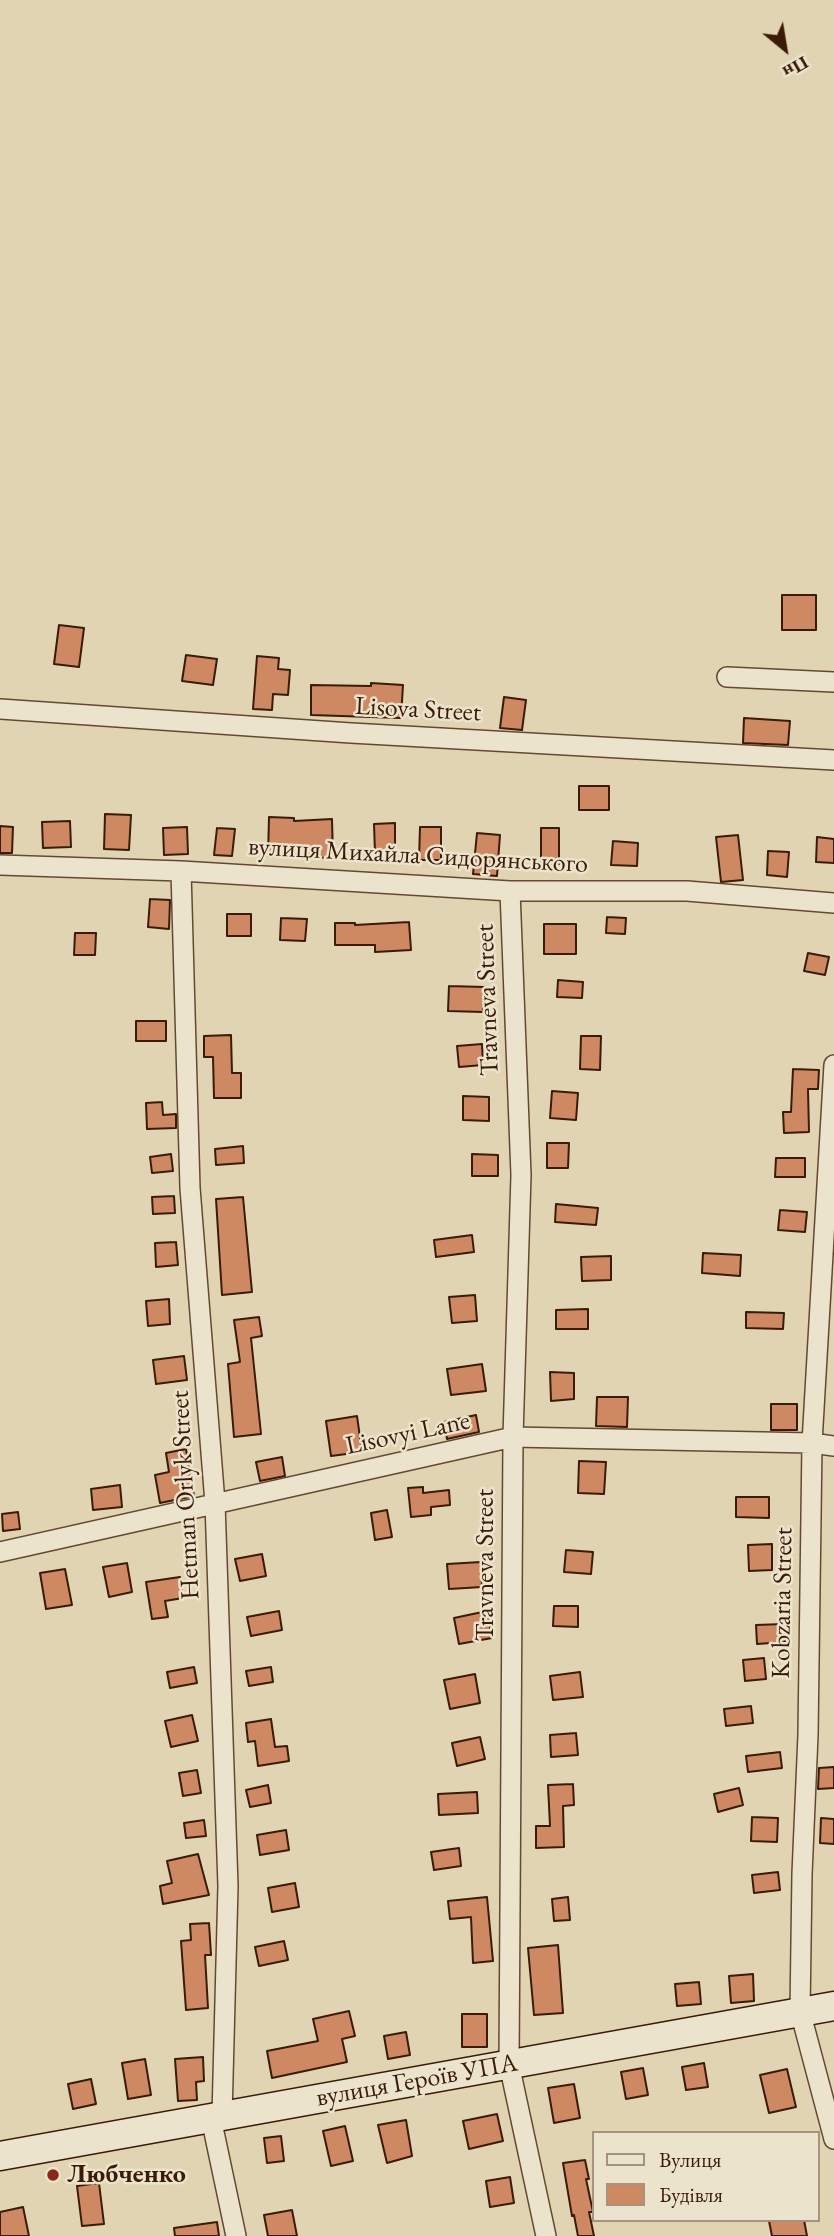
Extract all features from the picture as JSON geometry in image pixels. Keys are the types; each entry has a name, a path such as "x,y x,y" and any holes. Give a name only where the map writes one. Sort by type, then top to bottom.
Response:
{"street":[{"path":"727,677 834,682"},
{"name":"Lisova Street","path":"0,709 364,734 834,760"},
{"name":"вулиця Михайла Сидорянського","path":"0,864 181,871 510,891 687,891 834,903"},
{"name":"Hetman Orlyk Street","path":"181,871 190,1188 215,1503 228,1886 217,2117 236,2236"},
{"name":"Travneva Street","path":"510,891 521,1175 513,1437 509,2064 546,2236"},
{"name":"Kobzaria Street","path":"834,1065 812,1443 800,2011 834,2139"},
{"name":"Lisovyi Lane","path":"0,1552 513,1437 812,1443 834,1446"},
{"name":"вулиця Героїв УПА","path":"0,2156 834,2006"}],"building":[{"path":"782,595 816,595 816,630 782,630"},
{"path":"59,625 84,628 79,667 54,664"},
{"path":"186,655 217,659 213,685 182,681"},
{"path":"257,656 279,658 278,669 290,670 288,695 273,694 272,710 253,709"},
{"path":"371,683 403,685 401,718 311,715 311,685 371,686"},
{"path":"504,697 526,700 522,730 500,728"},
{"path":"744,718 790,721 788,745 743,743"},
{"path":"579,786 609,786 609,810 579,810"},
{"path":"105,814 131,815 129,850 104,849"},
{"path":"269,817 294,818 294,821 332,819 333,858 268,856"},
{"path":"70,821 71,847 43,848 42,822"},
{"path":"395,823 395,853 375,853 374,824"},
{"path":"0,826 13,827 12,853 0,853"},
{"path":"187,827 188,854 164,855 163,828"},
{"path":"420,827 441,827 441,860 419,860"},
{"path":"217,828 235,829 232,856 214,855"},
{"path":"541,828 559,828 559,864 541,865"},
{"path":"477,833 500,835 497,876 473,874"},
{"path":"738,835 743,880 721,882 716,837"},
{"path":"817,837 834,839 834,863 816,862"},
{"path":"613,841 638,843 637,866 611,865"},
{"path":"768,851 789,852 787,877 767,875"},
{"path":"150,899 170,900 169,929 148,927"},
{"path":"227,914 251,914 251,936 227,936"},
{"path":"607,917 626,918 625,934 606,933"},
{"path":"281,918 307,919 305,941 280,940"},
{"path":"409,922 411,950 375,952 375,945 335,945 335,923 355,925"},
{"path":"544,924 576,924 576,954 544,954"},
{"path":"75,933 96,933 95,955 74,955"},
{"path":"808,953 829,957 825,975 804,971"},
{"path":"558,980 583,982 582,998 557,997"},
{"path":"449,986 484,987 483,1012 448,1011"},
{"path":"136,1021 166,1021 166,1041 136,1041"},
{"path":"231,1035 232,1073 241,1073 241,1098 214,1098 213,1057 204,1057 204,1036"},
{"path":"581,1036 601,1036 600,1070 580,1069"},
{"path":"482,1044 483,1065 459,1067 457,1046"},
{"path":"793,1069 819,1070 818,1089 808,1089 809,1132 784,1133 783,1112 791,1112"},
{"path":"552,1091 578,1093 576,1120 550,1118"},
{"path":"463,1096 489,1097 489,1121 463,1120"},
{"path":"162,1102 163,1115 176,1114 176,1128 147,1129 146,1103"},
{"path":"547,1143 569,1143 568,1168 547,1168"},
{"path":"243,1146 244,1163 216,1165 215,1149"},
{"path":"171,1154 173,1171 152,1173 150,1157"},
{"path":"472,1154 498,1155 498,1176 472,1176"},
{"path":"776,1158 805,1158 805,1177 775,1177"},
{"path":"174,1196 175,1213 153,1214 152,1197"},
{"path":"243,1197 252,1292 222,1295 216,1199"},
{"path":"556,1204 598,1208 596,1225 555,1222"},
{"path":"780,1210 807,1212 805,1232 778,1230"},
{"path":"472,1235 474,1252 436,1257 434,1240"},
{"path":"176,1242 178,1265 156,1267 155,1243"},
{"path":"703,1253 741,1255 740,1276 702,1273"},
{"path":"611,1256 611,1280 582,1281 581,1257"},
{"path":"475,1295 477,1321 452,1323 449,1297"},
{"path":"169,1299 170,1324 148,1326 146,1301"},
{"path":"588,1309 588,1329 556,1329 556,1310"},
{"path":"746,1312 784,1313 783,1329 746,1328"},
{"path":"259,1317 262,1336 251,1338 261,1434 234,1437 228,1364 240,1362 234,1320"},
{"path":"184,1356 187,1380 156,1384 153,1360"},
{"path":"482,1364 486,1391 451,1395 447,1369"},
{"path":"550,1372 574,1373 574,1399 551,1401"},
{"path":"597,1397 628,1397 627,1427 596,1426"},
{"path":"771,1404 797,1404 797,1430 771,1430"},
{"path":"476,1415 479,1432 447,1439 444,1422"},
{"path":"357,1416 362,1452 331,1456 326,1421"},
{"path":"186,1449 194,1496 160,1503 155,1475 169,1472 166,1453"},
{"path":"282,1457 285,1476 260,1481 256,1462"},
{"path":"579,1461 606,1462 604,1494 578,1493"},
{"path":"120,1485 122,1507 93,1510 91,1489"},
{"path":"423,1487 423,1493 449,1490 450,1505 431,1507 431,1515 411,1517 408,1488"},
{"path":"736,1497 769,1497 769,1518 736,1517"},
{"path":"387,1510 392,1537 375,1540 371,1513"},
{"path":"18,1512 20,1529 3,1531 2,1514"},
{"path":"772,1544 772,1570 749,1571 748,1545"},
{"path":"566,1550 593,1552 591,1574 564,1572"},
{"path":"262,1554 266,1576 240,1581 235,1559"},
{"path":"481,1562 482,1587 449,1589 447,1564"},
{"path":"127,1563 132,1592 109,1597 103,1567"},
{"path":"65,1569 72,1605 46,1609 40,1573"},
{"path":"180,1577 183,1598 165,1601 168,1617 152,1619 146,1582"},
{"path":"554,1606 578,1606 578,1627 553,1626"},
{"path":"279,1611 282,1630 251,1636 247,1617"},
{"path":"487,1611 492,1638 459,1644 454,1618"},
{"path":"784,1624 785,1642 757,1644 756,1625"},
{"path":"764,1658 766,1679 745,1681 743,1660"},
{"path":"194,1667 197,1683 170,1688 167,1672"},
{"path":"271,1667 273,1682 249,1686 246,1671"},
{"path":"580,1672 583,1697 553,1700 550,1676"},
{"path":"475,1674 480,1703 450,1709 444,1680"},
{"path":"751,1706 753,1723 726,1726 724,1709"},
{"path":"192,1715 198,1741 171,1747 165,1721"},
{"path":"271,1719 275,1747 287,1746 289,1761 258,1766 255,1741 248,1742 246,1723"},
{"path":"576,1733 578,1755 551,1757 550,1735"},
{"path":"480,1737 485,1759 457,1766 452,1743"},
{"path":"780,1752 782,1768 748,1772 746,1756"},
{"path":"834,1767 834,1788 818,1789 819,1768"},
{"path":"197,1770 201,1793 183,1796 179,1773"},
{"path":"573,1784 574,1805 563,1806 564,1847 536,1848 536,1826 550,1826 548,1785"},
{"path":"268,1785 271,1803 250,1807 246,1790"},
{"path":"739,1788 743,1805 718,1812 714,1794"},
{"path":"477,1792 478,1813 439,1815 438,1794"},
{"path":"752,1817 778,1818 777,1842 751,1841"},
{"path":"821,1818 834,1819 834,1844 820,1843"},
{"path":"204,1820 206,1836 186,1838 184,1823"},
{"path":"286,1830 289,1850 260,1855 257,1835"},
{"path":"459,1848 461,1866 434,1870 431,1852"},
{"path":"198,1854 209,1895 163,1904 160,1886 172,1883 167,1861"},
{"path":"778,1872 780,1890 754,1893 752,1875"},
{"path":"295,1883 299,1907 272,1912 268,1888"},
{"path":"487,1897 493,1961 473,1963 471,1917 450,1919 448,1901"},
{"path":"568,1897 570,1920 554,1921 552,1899"},
{"path":"209,1923 211,1955 205,1955 208,2008 186,2010 181,1941 191,1940 190,1924"},
{"path":"284,1941 288,1960 259,1966 255,1947"},
{"path":"558,1945 563,2013 534,2015 528,1948"},
{"path":"753,1974 754,2001 731,2003 729,1976"},
{"path":"699,1982 701,2004 677,2006 675,1984"},
{"path":"349,2011 355,2036 342,2039 347,2062 272,2078 267,2051 318,2041 313,2019"},
{"path":"462,2014 487,2014 487,2047 462,2047"},
{"path":"406,2032 410,2055 388,2059 384,2036"},
{"path":"203,2057 204,2081 196,2082 197,2100 178,2101 175,2059"},
{"path":"145,2059 151,2095 128,2099 122,2063"},
{"path":"704,2063 708,2087 686,2090 682,2067"},
{"path":"643,2068 648,2095 626,2099 621,2072"},
{"path":"787,2069 796,2107 769,2113 760,2075"},
{"path":"91,2079 96,2104 73,2109 68,2084"},
{"path":"574,2084 580,2118 554,2123 548,2088"},
{"path":"497,2114 503,2141 469,2149 463,2121"},
{"path":"406,2120 412,2156 387,2163 378,2125"},
{"path":"345,2126 353,2161 331,2166 323,2131"},
{"path":"281,2136 284,2161 267,2163 264,2138"},
{"path":"585,2160 592,2207 592,2212 589,2212 594,2236 578,2236 563,2163"},
{"path":"510,2177 514,2203 490,2207 486,2181"},
{"path":"99,2183 104,2224 82,2226 77,2186"},
{"path":"23,2207 29,2236 0,2236 0,2212"},
{"path":"292,2210 297,2236 268,2236 264,2215"},
{"path":"217,2222 219,2236 175,2236 174,2228"},
{"path":"769,2222 804,2222 807,2236 772,2236"}],"place":[{"name":"Любченко","path":"53,2175"}]}
